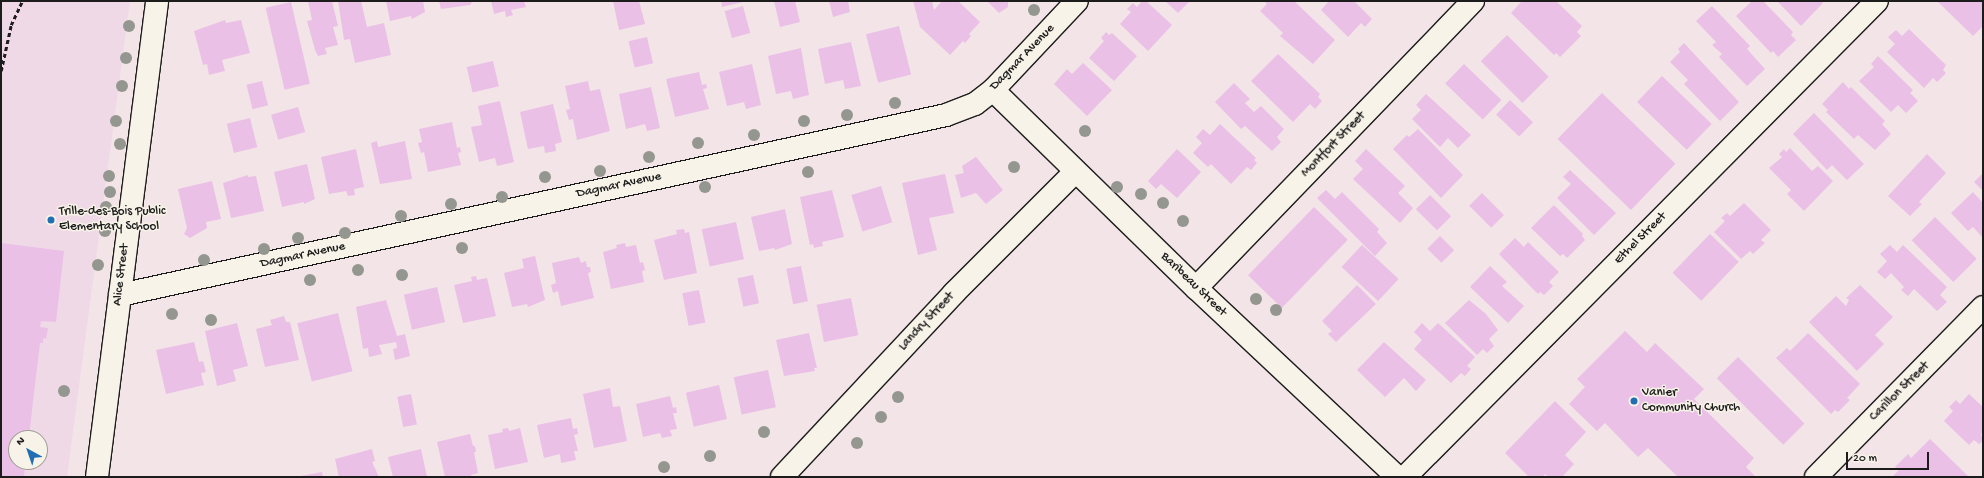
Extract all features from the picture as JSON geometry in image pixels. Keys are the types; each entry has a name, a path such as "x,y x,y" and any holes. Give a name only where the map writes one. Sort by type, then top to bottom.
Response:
{"street":[{"name":"Alice Street","path":"97,477 157,1"},
{"name":"Dagmar Avenue","path":"120,295 946,115 974,104 993,90 1077,1"},
{"name":"Montfort Street","path":"1196,288 1472,1"},
{"name":"Ethel Street","path":"1405,477 1877,1"},
{"name":"Baribeau Street","path":"993,90 1196,288 1397,477"},
{"name":"Landry Street","path":"782,477 954,292 1076,172"},
{"name":"Carillon Street","path":"1816,477 1983,307"}],"path":[{"path":"1,71 11,26 22,1"}],"shaded area":[{"name":"Trille-des-Bois Public Elementary School","path":"1,1 130,1 67,477 1,477"}],"building":[{"path":"308,1 332,1 338,26 333,27 338,45 325,48 327,54 318,56 315,50 307,21 312,20"},
{"path":"338,1 361,1 367,27 384,23 391,55 355,63 350,39 344,40"},
{"path":"386,1 423,1 425,12 412,19 411,16 390,21"},
{"path":"439,1 472,2 470,5 441,9"},
{"path":"491,1 524,1 526,7 511,10 513,15 506,17 505,11 494,14"},
{"path":"613,1 639,1 645,24 619,30"},
{"path":"721,1 743,1 743,2 722,7"},
{"path":"774,1 795,1 800,22 780,27"},
{"path":"829,1 848,1 850,12 833,17"},
{"path":"913,1 932,1 934,10 942,1 958,1 980,22 969,34 971,36 965,43 963,41 950,55 920,27"},
{"path":"987,1 1008,1 1008,7 999,13"},
{"path":"1142,1 1146,1 1172,25 1148,51 1120,24 1131,12 1127,9 1133,3 1137,7"},
{"path":"1165,1 1190,1 1178,13"},
{"path":"1264,1 1294,1 1335,40 1313,64 1280,36 1283,33 1260,11 1267,4"},
{"path":"1329,1 1354,1 1372,19 1365,27 1361,23 1348,37 1321,10"},
{"path":"1522,1 1556,1 1582,26 1577,32 1581,36 1560,57 1556,53 1554,55 1511,13"},
{"path":"1752,1 1763,1 1793,32 1791,35 1796,40 1778,57 1773,51 1771,53 1736,16"},
{"path":"1777,1 1821,1 1823,3 1801,26"},
{"path":"1937,1 1983,1 1983,26 1973,36"},
{"path":"291,2 310,84 285,90 266,8"},
{"path":"743,6 750,33 732,38 725,11"},
{"path":"1712,6 1750,46 1747,49 1765,69 1747,86 1719,57 1722,54 1712,45 1716,42 1696,21"},
{"path":"225,20 226,23 241,20 250,53 222,60 225,71 209,75 207,64 203,65 194,31"},
{"path":"899,26 911,75 878,83 866,34"},
{"path":"1909,29 1946,65 1943,70 1946,73 1937,82 1933,78 1924,88 1887,52 1895,44 1888,37 1896,30 1902,36"},
{"path":"1106,32 1109,35 1112,33 1137,56 1114,81 1089,58 1104,41 1101,38"},
{"path":"1507,35 1549,77 1523,103 1481,61"},
{"path":"647,37 653,63 635,68 628,41"},
{"path":"851,42 861,86 845,89 843,80 825,84 818,49"},
{"path":"1684,43 1739,102 1720,121 1684,84 1688,80 1670,62 1680,52 1678,49"},
{"path":"801,48 809,95 793,99 791,91 776,94 768,56"},
{"path":"1278,54 1320,94 1318,97 1322,101 1315,109 1310,104 1293,122 1251,81"},
{"path":"1878,56 1913,90 1910,93 1918,101 1906,113 1898,105 1891,112 1859,81 1874,67 1871,64"},
{"path":"493,61 499,86 473,92 467,67"},
{"path":"1083,63 1112,90 1087,116 1054,84 1067,69 1072,74"},
{"path":"752,64 761,105 746,109 744,102 727,106 719,72"},
{"path":"1464,64 1501,100 1483,120 1445,83"},
{"path":"699,72 702,85 706,84 707,88 703,89 709,109 675,117 666,79"},
{"path":"1662,76 1712,124 1687,150 1637,102"},
{"path":"262,81 268,105 253,109 246,85"},
{"path":"588,81 590,91 600,89 610,131 577,140 573,119 569,120 566,110 570,109 565,86"},
{"path":"1843,82 1849,89 1851,87 1885,121 1882,124 1891,134 1875,150 1858,135 1854,139 1826,112 1828,110 1822,104"},
{"path":"1234,83 1250,99 1245,103 1254,112 1261,106 1284,129 1277,137 1281,142 1272,151 1245,126 1241,129 1215,102"},
{"path":"651,87 660,128 647,131 645,124 626,129 619,94"},
{"path":"1602,93 1675,164 1631,210 1558,139"},
{"path":"1426,94 1471,135 1458,148 1448,138 1440,147 1412,119 1421,110 1416,105"},
{"path":"1510,100 1533,122 1519,137 1496,114"},
{"path":"500,101 514,162 497,166 495,158 479,162 471,127 482,125 478,106"},
{"path":"553,104 562,142 555,144 556,151 545,153 544,146 528,149 520,112"},
{"path":"298,107 305,132 278,140 271,115"},
{"path":"1814,113 1864,164 1847,180 1832,165 1827,170 1793,134"},
{"path":"250,118 257,147 234,153 227,124"},
{"path":"452,122 457,148 460,147 461,152 458,153 461,165 428,172 424,152 421,153 418,143 422,142 419,129"},
{"path":"1220,124 1256,158 1254,160 1257,163 1251,170 1247,167 1231,184 1211,164 1208,167 1193,153 1202,143 1196,137 1203,129 1210,135"},
{"path":"1418,129 1463,175 1441,198 1393,149 1407,135 1409,137"},
{"path":"377,141 378,147 405,141 412,179 380,184 371,143"},
{"path":"1790,148 1812,171 1818,166 1833,181 1804,211 1787,194 1791,190 1769,168 1782,157 1779,154 1784,149 1786,152"},
{"path":"356,149 364,187 354,189 355,195 348,196 346,191 329,194 321,157"},
{"path":"1177,149 1201,172 1177,198 1161,184 1156,189 1148,181"},
{"path":"1366,149 1405,186 1398,193 1413,208 1400,223 1353,179 1363,169 1355,161"},
{"path":"1927,154 1946,173 1919,202 1922,204 1910,216 1888,196"},
{"path":"976,157 1003,190 986,204 976,193 961,198 955,175 964,173 962,166"},
{"path":"307,164 315,199 304,204 304,202 282,207 274,172"},
{"path":"1570,170 1616,213 1594,235 1557,198 1571,184 1563,177"},
{"path":"1983,173 1983,191 1974,182"},
{"path":"945,174 954,213 929,218 937,250 918,255 902,183"},
{"path":"248,175 248,177 256,176 264,211 231,218 223,183"},
{"path":"212,181 221,219 206,222 207,228 190,238 184,234 187,228 178,189"},
{"path":"881,186 892,222 862,231 851,195"},
{"path":"832,190 844,237 822,242 823,246 814,248 813,244 810,245 800,197"},
{"path":"1326,190 1335,199 1342,192 1379,229 1377,232 1387,243 1375,256 1317,198"},
{"path":"1973,192 1983,203 1983,238 1973,227 1968,231 1951,213"},
{"path":"1482,193 1504,215 1491,228 1469,206"},
{"path":"1430,195 1451,216 1437,230 1416,209"},
{"path":"1744,203 1771,230 1761,240 1765,243 1753,254 1750,251 1741,259 1714,232 1725,221 1721,218 1727,213 1730,216"},
{"path":"1554,205 1583,234 1582,236 1585,240 1567,258 1563,254 1560,256 1531,228"},
{"path":"1314,207 1348,240 1282,308 1248,275"},
{"path":"785,209 792,244 775,250 774,248 759,251 751,217"},
{"path":"1935,217 1977,259 1953,282 1912,240"},
{"path":"736,222 744,259 710,266 702,229"},
{"path":"684,229 685,233 689,232 697,273 664,280 654,240 677,234 676,230"},
{"path":"1710,234 1739,262 1701,301 1672,273"},
{"path":"1440,236 1454,250 1441,263 1427,249"},
{"path":"1515,238 1524,247 1528,242 1559,272 1549,282 1553,286 1544,295 1540,292 1538,294 1499,254"},
{"path":"1,243 64,251 56,322 41,321 40,327 48,328 46,339 43,338 43,343 40,343 30,430 8,430 8,470 24,470 24,477 1,477"},
{"path":"625,243 626,247 636,245 640,263 643,262 645,270 642,271 644,282 611,289 603,252 617,248 616,245"},
{"path":"1362,245 1399,279 1378,301 1342,267"},
{"path":"1890,245 1897,252 1903,245 1947,287 1940,295 1947,302 1937,311 1914,289 1908,296 1901,290 1904,287 1891,273 1885,279 1877,272 1887,261 1880,254"},
{"path":"535,256 545,300 528,307 527,304 512,307 504,273 524,268 522,259"},
{"path":"579,257 581,263 586,261 587,267 590,267 591,272 588,273 594,298 561,306 558,291 553,293 551,285 556,283 552,263"},
{"path":"801,266 808,301 793,304 786,269"},
{"path":"1490,266 1507,282 1502,286 1524,306 1508,323 1470,287"},
{"path":"753,275 759,303 743,307 737,278"},
{"path":"476,276 477,280 487,278 496,316 463,323 454,285 472,281 471,277"},
{"path":"1357,285 1376,304 1336,342 1328,334 1332,331 1322,321"},
{"path":"1860,285 1893,317 1875,335 1884,344 1857,371 1809,322 1836,296 1846,306 1849,300 1846,298"},
{"path":"437,287 445,322 412,330 404,295"},
{"path":"699,290 705,322 689,326 682,293"},
{"path":"851,298 858,335 824,342 817,305"},
{"path":"386,300 397,336 405,334 410,356 395,360 393,349 397,348 396,342 379,345 382,354 369,357 368,348 363,349 356,307"},
{"path":"1469,300 1486,314 1498,330 1489,339 1494,346 1487,353 1483,349 1477,355 1445,323"},
{"path":"338,313 353,371 312,381 297,323"},
{"path":"284,316 286,322 290,322 299,360 265,367 256,329 272,325 270,320"},
{"path":"237,323 248,366 233,370 236,381 217,386 205,331"},
{"path":"1422,323 1430,331 1438,323 1475,357 1467,366 1471,369 1465,376 1461,373 1451,383 1414,349 1422,340 1414,332"},
{"name":"Vanier Community Church","path":"1625,331 1647,352 1655,343 1704,389 1694,399 1754,458 1746,467 1756,477 1678,477 1648,448 1638,457 1605,423 1597,431 1569,404 1585,387 1577,379"},
{"path":"809,333 817,368 814,368 815,371 784,376 776,340"},
{"path":"1808,333 1860,384 1847,398 1850,400 1838,412 1835,410 1831,414 1776,358 1787,348 1790,351"},
{"path":"194,342 199,362 203,361 206,372 201,373 204,385 166,394 156,350"},
{"path":"1384,342 1426,380 1416,391 1404,378 1385,397 1357,370"},
{"path":"1738,357 1804,423 1783,445 1717,378"},
{"path":"768,370 776,407 742,414 734,377"},
{"path":"719,385 727,419 694,427 686,393"},
{"path":"610,388 613,407 620,406 627,441 594,448 583,394"},
{"path":"411,394 417,424 403,427 397,397"},
{"path":"1969,394 1983,407 1983,431 1981,434 1983,441 1979,444 1974,440 1969,445 1944,421 1953,411 1949,407 1956,400 1960,404"},
{"path":"670,396 673,408 676,407 677,413 673,413 677,429 670,430 672,436 662,438 660,433 643,437 636,404"},
{"path":"1555,401 1586,432 1565,455 1574,464 1562,477 1548,477 1545,474 1543,477 1529,477 1505,453"},
{"path":"571,418 573,429 577,428 578,434 574,435 578,451 574,451 576,460 561,463 560,454 544,458 537,425"},
{"path":"508,428 509,431 520,428 528,462 495,469 488,435 503,432 502,429"},
{"path":"470,434 473,446 475,446 476,452 474,452 478,473 471,475 471,477 445,477 437,442"},
{"path":"1930,439 1969,477 1892,477 1899,470 1895,467 1908,454 1911,458"},
{"path":"372,449 375,461 372,462 379,477 339,477 335,459"},
{"path":"421,449 427,477 393,477 388,457"},
{"path":"322,472 323,477 301,477 301,476"}],"place":[{"name":"Trille-des-Bois Public Elementary School","path":"51,220"},
{"name":"Vanier Community Church","path":"1634,401"}]}
